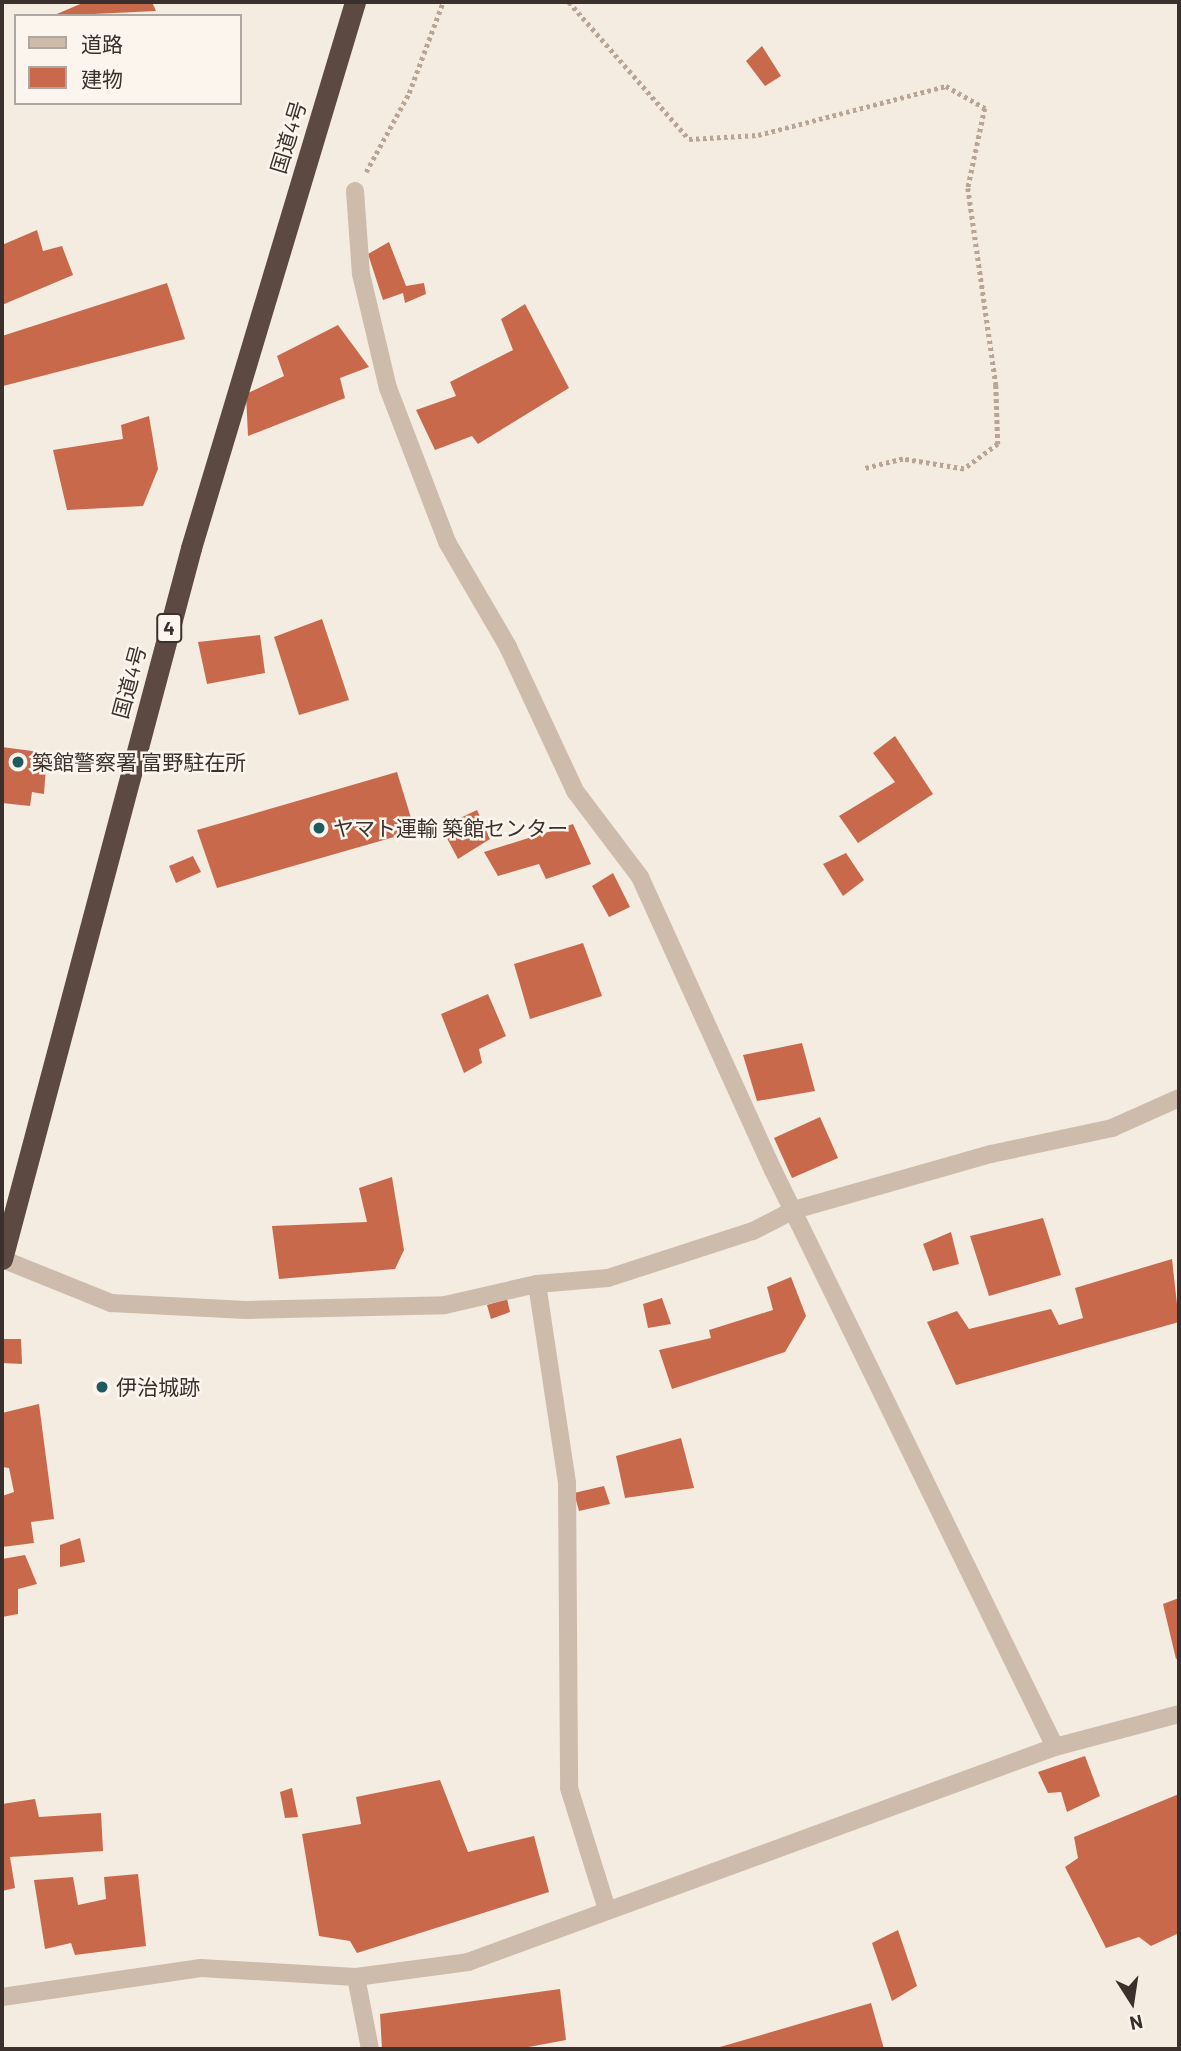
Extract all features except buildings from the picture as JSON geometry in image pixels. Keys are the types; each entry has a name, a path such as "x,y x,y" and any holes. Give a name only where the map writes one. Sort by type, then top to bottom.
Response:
{"highway":[{"name":"国道4号","path":"2,1259 191,548 355,2"}],"street":[{"path":"355,191 361,274 388,388 447,542 508,647 575,792 640,877 794,1210 1055,1747"},
{"path":"2,1259 111,1303 246,1310 445,1305 537,1284 608,1278 753,1231 794,1210 991,1154 1112,1128 1179,1098"},
{"path":"537,1284 567,1483 569,1788 607,1909"},
{"path":"2,1997 201,1968 356,1977 468,1962 1055,1747 1179,1714"},
{"path":"356,1977 370,2049"}],"path":[{"path":"355,191 409,93 443,2"},
{"path":"569,2 689,139 758,135 946,86 985,108 968,188 996,384 998,444 964,469 903,459 863,469"}],"place":[{"name":"築館警察署 富野駐在所","path":"18,762"},
{"name":"ヤマト運輸 築館センター","path":"319,828"},
{"name":"伊治城跡","path":"102,1387"}]}
